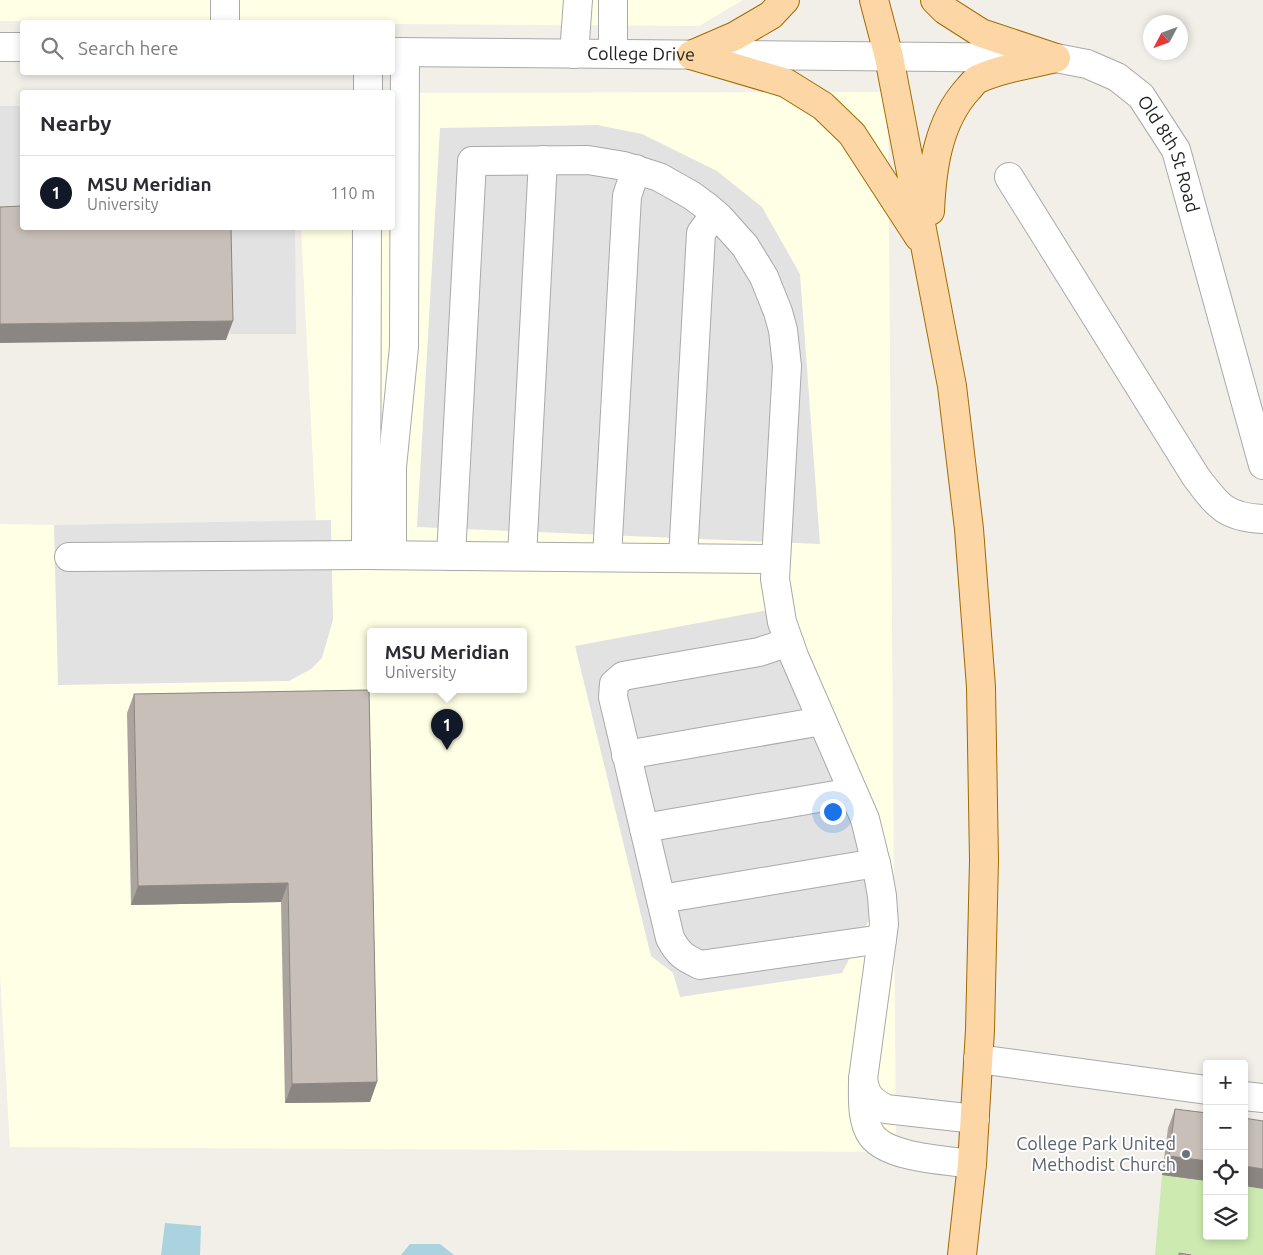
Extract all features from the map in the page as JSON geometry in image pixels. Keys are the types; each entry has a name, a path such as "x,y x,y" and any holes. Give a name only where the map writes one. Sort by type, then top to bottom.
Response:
{"main road":[{"path":"691,55 735,36 771,15 785,0"},
{"path":"874,0 890,57 952,386 969,529 981,687 984,860 978,1059 972,1164 962,1255"},
{"path":"935,0 945,10 981,33 1056,58"},
{"path":"691,55 786,83 823,106 852,134 928,252"},
{"path":"928,252 932,176 942,134 956,103 977,80 1003,71 1056,58"}],"street":[{"path":"225,0 225,20"},
{"path":"574,54 578,0"},
{"path":"613,0 613,54"},
{"path":"0,47 20,47"},
{"path":"379,555 392,467 404,347 399,52"},
{"name":"College Drive","path":"399,52 890,57"},
{"name":"Old 8th St Road","path":"890,57 1056,58 1087,64 1117,77 1141,96 1176,150 1263,465"},
{"path":"368,75 368,90"},
{"path":"522,556 543,160"},
{"path":"451,556 472,161 588,160 606,162 636,169 676,186 691,195 715,214 733,232 755,261 772,294 783,330 787,366 774,579 782,622 789,642 865,819 882,896 884,924 863,1079 863,1103 866,1123 872,1136 896,1152 972,1164"},
{"path":"608,557 627,196 636,169"},
{"path":"1009,177 1196,478 1213,499 1228,512 1249,518 1263,519"},
{"path":"683,558 701,233 715,214"},
{"path":"367,230 379,555"},
{"path":"69,557 379,555 776,559"},
{"path":"789,642 758,652 623,676 614,684 612,697 670,938 676,950 687,959 700,965 882,939"},
{"path":"626,755 822,721"},
{"path":"644,828 853,792"},
{"path":"661,899 876,863"},
{"path":"978,1059 1203,1089"},
{"path":"863,1079 866,1093 875,1103 886,1109 975,1119"},
{"path":"1248,1096 1263,1098"}],"shaded area":[{"path":"0,0 743,0 699,26 395,24 395,20 0,21"},
{"path":"888,92 896,1152 10,1147 0,974 0,524 54,525 316,521 301,230 395,230 395,93"},
{"path":"0,106 20,106 20,218 0,218"},
{"path":"597,125 642,134 717,171 762,207 800,274 820,544 417,527 440,128"},
{"path":"230,230 295,230 296,334 230,334"},
{"path":"331,520 333,620 322,658 311,669 289,681 58,685 54,525"},
{"path":"790,606 867,812 869,920 842,973 680,997 673,973 651,956 575,646"}],"green space":[{"path":"1162,1175 1203,1180 1203,1240 1248,1240 1248,1187 1263,1189 1263,1255 1155,1255"}],"water":[{"path":"165,1223 201,1226 200,1255 161,1255"},
{"path":"410,1244 440,1244 454,1255 401,1255"}],"building":[{"path":"20,206 20,230 231,230 233,321 0,324 0,207"},
{"path":"367,690 367,693 369,693 377,1082 292,1084 288,883 138,886 134,694"},
{"path":"1175,1109 1203,1112 1203,1160 1169,1156"},
{"path":"1248,1119 1263,1121 1263,1169 1248,1167"}],"place":[{"name":"MSU Meridian","path":"447,750"},
{"name":"College Park United Methodist Church","path":"1186,1154"}]}
